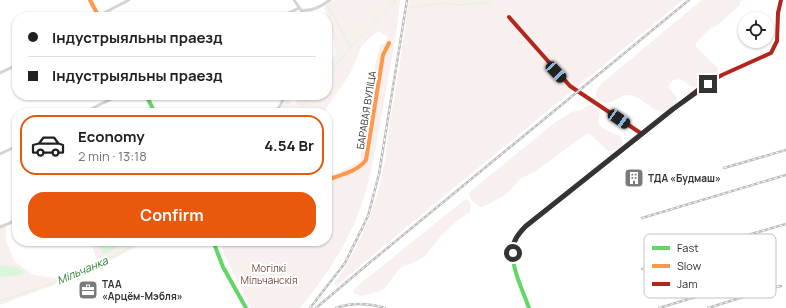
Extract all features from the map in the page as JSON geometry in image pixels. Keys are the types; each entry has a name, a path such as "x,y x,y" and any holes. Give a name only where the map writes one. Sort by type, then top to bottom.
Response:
{"street":[{"path":"90,0 96,12"},
{"path":"108,12 129,0"},
{"path":"294,0 302,12"},
{"path":"292,12 300,9 307,11 330,0"},
{"path":"529,308 512,249 517,235 530,223 701,87 722,75 772,53 778,38 779,5 781,0"},
{"path":"509,17 570,86 642,134"},
{"name":"БАРАВАЯ ВУЛІЦА","path":"332,178 362,166 366,160 383,55 389,43"},
{"path":"0,73 12,67"},
{"path":"93,108 109,100"},
{"path":"0,154 12,148"},
{"path":"0,227 12,222"},
{"path":"215,246 233,288 246,308"}],"green space":[{"name":"Могілкі Мільчанскія","path":"333,0 400,0 391,64 374,158 364,199 341,251 326,274 300,308 251,308 221,246 332,246 332,175 360,161 371,84 380,45 385,44 388,37 378,31 362,45 350,74 332,100 332,59 335,55 332,12 326,12 324,8"},
{"path":"409,0 683,0 336,286 335,282 365,229 380,186"},
{"path":"702,0 743,0 740,1 740,5 718,25 711,28 696,43 696,47 718,68 717,75 694,88 680,79 673,80 669,85 669,88 676,96 677,102 666,112 654,109 642,100 629,95 625,95 609,103 602,102 598,99 596,92 602,83"},
{"path":"285,100 288,100 294,105 298,100 332,100 326,108 281,108"},
{"path":"588,105 593,105 598,108 600,115 598,123 600,126 621,137 623,144 619,149 608,151 590,134 586,134 536,171 520,179 506,195 482,207 472,200 469,194 471,191 554,123 572,112 583,109"},
{"path":"467,199 471,205 469,213 458,220 442,235 426,255 417,261 400,268 384,289 361,296 354,293 354,289 356,287"},
{"path":"4,223 6,228 6,241 15,262 34,275 55,278 97,260 92,246 137,246 94,270 0,305 0,224"}],"shaded area":[{"path":"99,246 119,246 105,254"},
{"path":"0,265 15,267 23,270 24,273 21,275 0,277"}],"waterway":[{"path":"332,69 396,0"},
{"path":"411,8 440,3 460,5 491,2"},
{"path":"327,5 331,12"},
{"path":"332,14 350,46"},
{"name":"Мільчанка","path":"300,108 307,100"},
{"name":"Мільчанка","path":"45,286 101,264 132,246"},
{"name":"Мільчанка","path":"0,301 38,288"}],"railway":[{"path":"310,308 345,263 368,216 379,174 407,0"},
{"path":"316,308 689,0"},
{"path":"724,168 786,150"},
{"path":"642,218 786,175"},
{"path":"751,234 786,224"},
{"path":"776,287 781,286"},
{"path":"659,308 692,298"},
{"path":"708,308 740,298"},
{"path":"336,308 360,304 385,308"}],"traffic: fast":[{"path":"148,100 152,108"},
{"path":"529,308 514,266 512,248 515,239 526,226 616,155"},
{"path":"215,246 223,267 246,308"}],"traffic: slow":[{"path":"90,0 96,12"},
{"path":"332,178 353,170 366,160 383,55 389,43"}],"traffic: jam":[{"path":"616,155 701,87 722,75 771,53 777,41 778,13 781,0"},
{"path":"509,17 570,86 642,134"}],"place":[{"name":"ТДА «Будмаш»","path":"634,178"},
{"name":"ТАА «Арцём-Мэбля»","path":"88,290"}],"route":[{"path":"513,253 512,249 517,235 526,226 701,87 708,84"}]}
